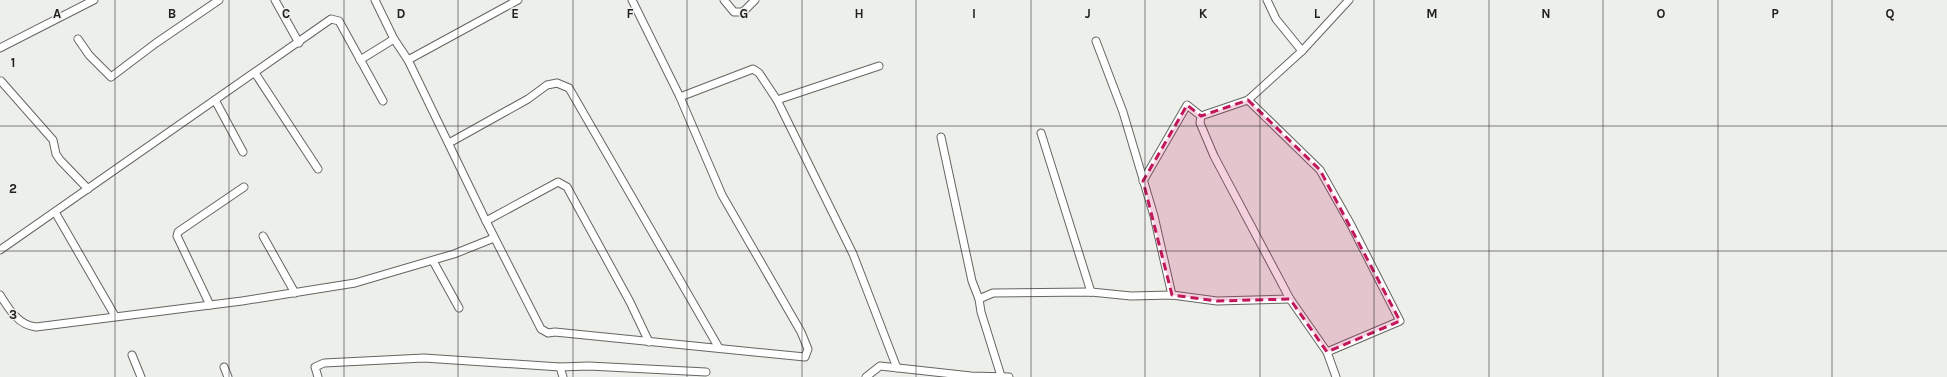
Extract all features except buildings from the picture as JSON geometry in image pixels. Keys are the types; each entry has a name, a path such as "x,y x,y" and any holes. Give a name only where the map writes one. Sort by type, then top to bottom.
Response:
{"street":[{"path":"0,48 94,0"},
{"path":"78,39 90,55 111,77 156,43 219,0"},
{"path":"274,0 299,43"},
{"path":"375,0 394,39 408,60 450,143 494,238 541,329 548,333 555,332 804,357 808,349 801,332 722,195 680,97 632,0"},
{"path":"408,60 518,0"},
{"path":"724,0 734,12 742,12 755,0"},
{"path":"1267,0 1276,20 1302,51"},
{"path":"1201,116 1248,100 1302,51 1349,0"},
{"path":"0,250 332,19 338,21 383,101"},
{"path":"360,60 394,39"},
{"path":"1096,41 1123,112 1154,216 1172,295"},
{"path":"777,100 879,66"},
{"path":"680,97 753,69 759,73 777,100 853,254 898,368"},
{"path":"254,73 318,169"},
{"path":"0,81 53,140 56,154 60,160 88,189"},
{"path":"450,143 528,99 547,85 557,84 569,88 719,348"},
{"path":"215,100 243,152"},
{"path":"1248,100 1320,170 1400,321 1327,352"},
{"path":"1143,181 1187,105 1201,116"},
{"path":"1201,116 1200,123 1214,156 1290,299 1327,352 1336,377"},
{"path":"1041,133 1091,292"},
{"path":"941,137 972,282 979,299 981,312 1001,376"},
{"path":"486,221 558,182 567,187 630,302 649,342"},
{"path":"210,305 178,236 178,232 244,187"},
{"path":"55,212 115,316"},
{"path":"263,236 295,293"},
{"path":"0,295 13,315 29,326 36,327 210,305 355,283 433,261 494,238"},
{"path":"433,261 459,308"},
{"path":"979,299 993,293 1091,292 1131,296 1172,295 1217,301 1290,299"},
{"path":"132,355 141,377"},
{"path":"318,377 315,368 324,363 424,358 560,367 589,366 706,372"},
{"path":"866,377 880,366 971,376 1009,377"},
{"path":"224,367 228,377"},
{"path":"560,367 563,377"}],"highlighted area":[{"path":"1248,100 1320,170 1400,321 1327,352 1290,299 1217,301 1172,295 1143,181 1187,105 1201,116"}]}
